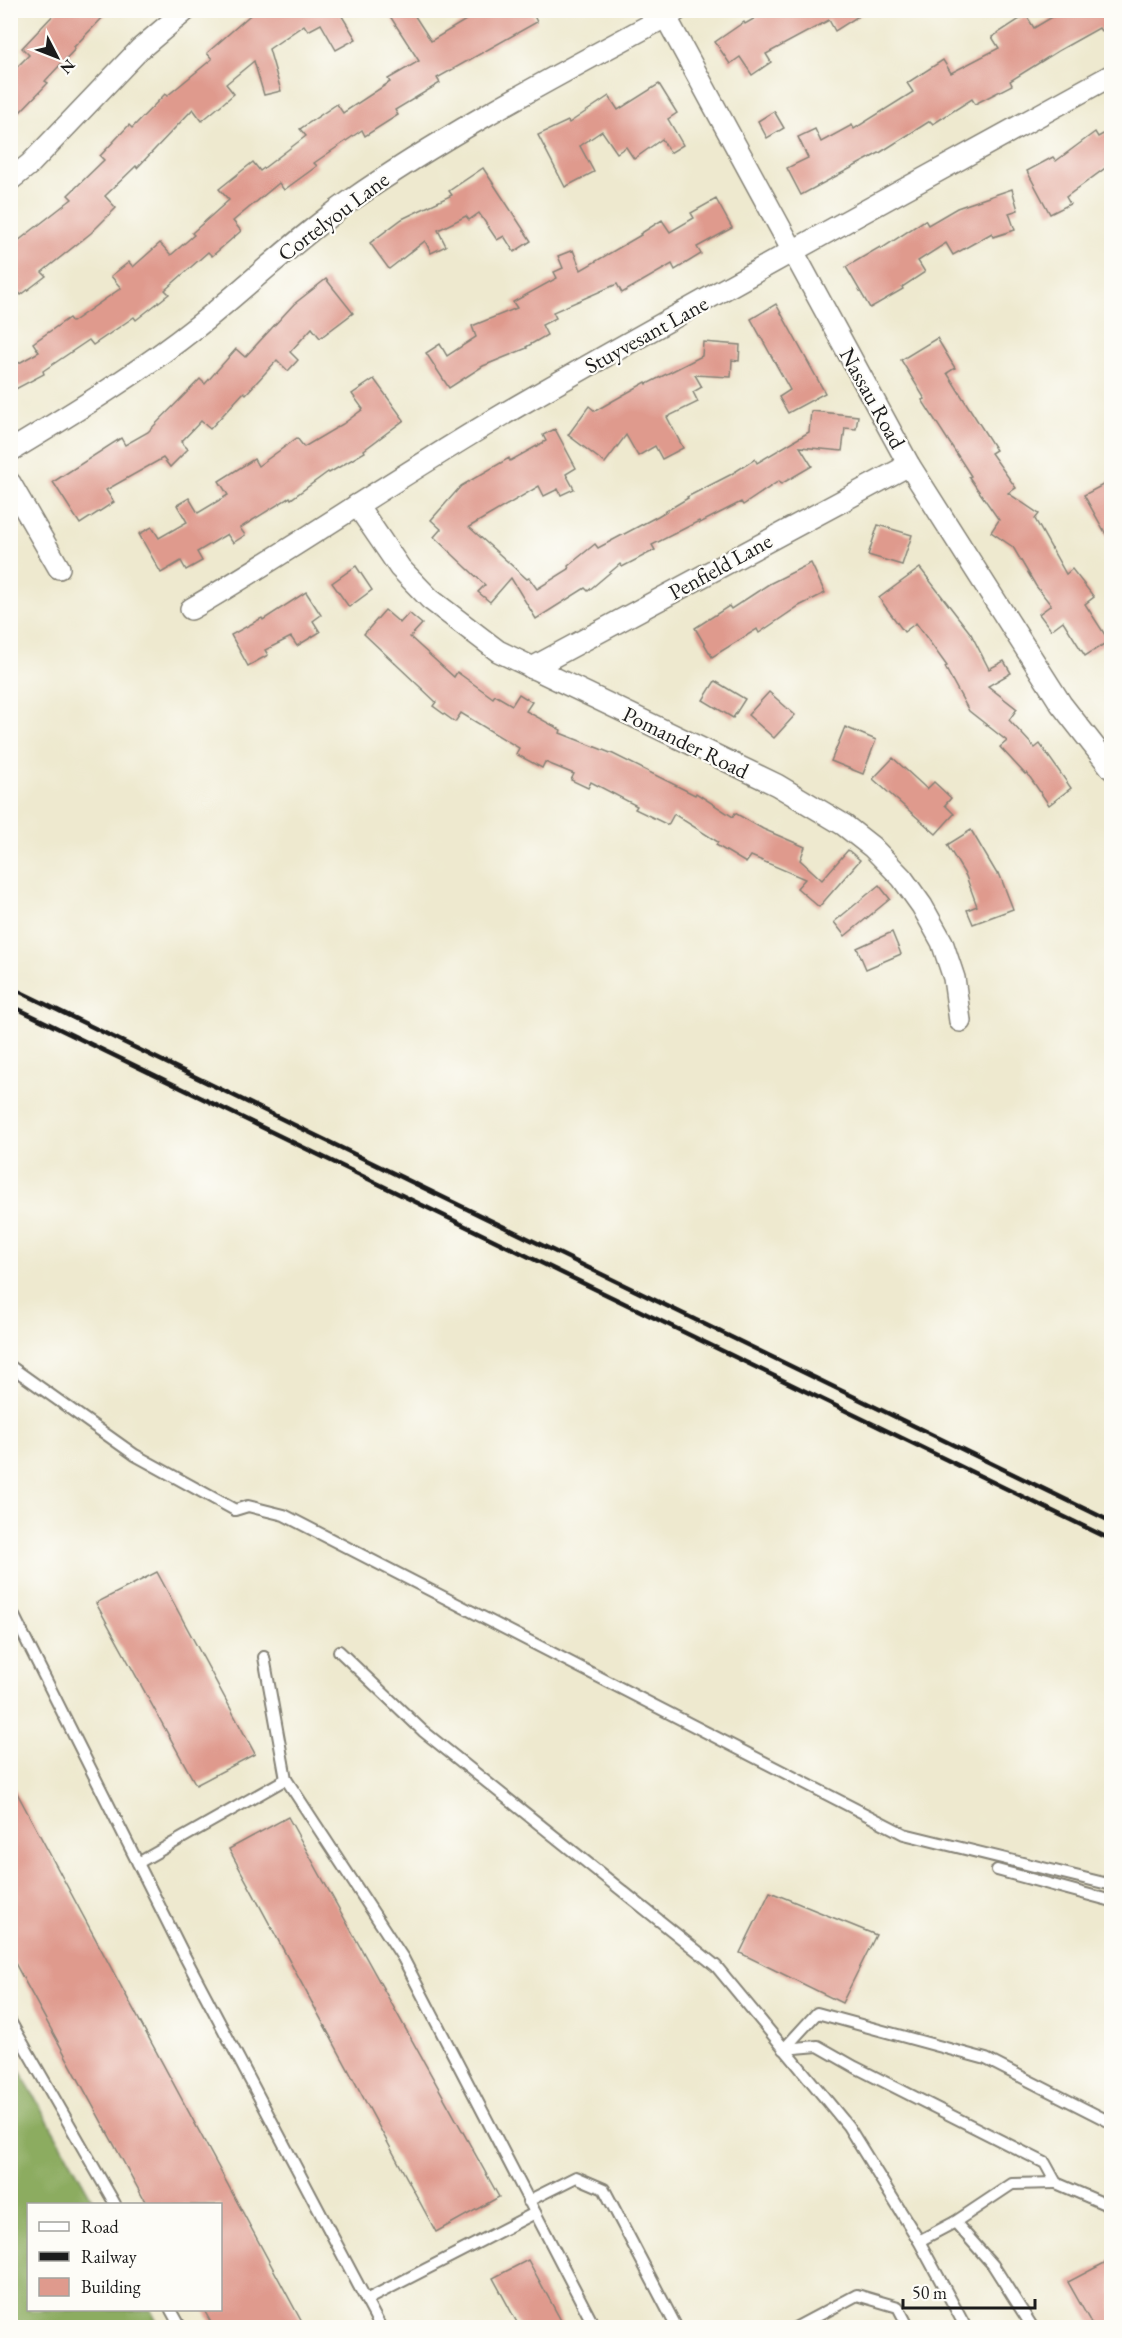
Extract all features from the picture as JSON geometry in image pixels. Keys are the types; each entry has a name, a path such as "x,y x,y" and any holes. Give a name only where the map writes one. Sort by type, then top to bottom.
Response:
{"street":[{"path":"10,180 38,156 140,49 186,10"},
{"name":"Nassau Road","path":"668,12 793,251 909,465 1055,695 1109,761"},
{"name":"Cortelyou Lane","path":"10,451 90,402 199,325 310,230 400,166 668,12"},
{"name":"Stuyvesant Lane","path":"191,609 263,567 357,505 520,404 1112,75"},
{"name":"Penfield Lane","path":"532,668 909,465"},
{"path":"10,483 59,568"},
{"name":"Pomander Road","path":"357,505 400,567 430,599 498,651 777,785 844,825 872,847 902,878 922,906 942,942 954,978 960,1021"}],"lane":[{"path":"10,1366 135,1455 235,1510 248,1506 284,1515 903,1834 1112,1885"},
{"path":"10,1608 184,1955 381,2328"},
{"path":"339,1651 423,1731 716,1966 848,2126 919,2241 966,2328"},
{"path":"264,1657 286,1779 403,1958 595,2328"},
{"path":"138,1863 286,1779"},
{"path":"997,1870 1112,1901"},
{"path":"784,2049 817,2013 986,2059 1112,2123"},
{"path":"10,2021 114,2203"},
{"path":"784,2049 818,2046 1046,2163 1056,2183"},
{"path":"528,2201 576,2177 604,2188 677,2328"},
{"path":"919,2241 955,2222 1012,2184 1056,2183 1112,2207"},
{"path":"366,2300 535,2213"},
{"path":"955,2222 993,2265 1033,2328"},
{"path":"795,2328 857,2295 898,2307 909,2328"},
{"path":"172,2311 181,2328"}],"green space":[{"path":"11,2055 94,2203 27,2203 27,2311 152,2311 160,2327 11,2327"}],"building":[{"path":"58,10 110,10 45,81 48,83 20,112 17,110 10,117 10,74 29,55 22,48"},
{"path":"256,10 344,10 340,13 356,39 336,50 321,24 308,31 304,25 269,49 281,91 264,95 254,61 226,84 234,94 202,121 193,109 137,168 136,166 105,196 116,208 91,233 42,272 46,276 21,295 10,282 10,231 18,241 72,199 68,195 104,160 100,156 129,125 132,128 165,94 167,96 212,59 207,53"},
{"path":"386,10 411,10 431,41 466,20 461,10 531,10 537,22 437,78 440,83 395,110 398,115 365,136 362,130 314,163 317,166 284,190 279,183 233,221 241,231 212,256 208,252 165,290 169,294 136,320 134,317 93,345 89,340 43,371 44,374 10,392 10,368 39,352 33,343 69,318 72,322 121,288 111,276 129,262 133,267 160,243 171,255 229,200 219,189 253,162 260,171 306,136 300,129 337,104 343,113 390,82 388,79 419,61"},
{"path":"769,10 868,10 835,31 829,20 766,54 771,62 752,75 740,57 730,64 715,42 744,22 745,24"},
{"path":"1064,10 1112,10 1112,25 1101,31 1099,28 1058,51 1010,81 1012,85 975,104 972,99 933,124 930,121 881,152 801,195 787,168 808,158 798,137 815,129 821,142 852,125 854,129 913,92 907,83 943,60 951,73 999,48 992,37 1026,15 1034,28"},
{"path":"659,84 677,113 668,119 683,145 670,153 662,139 634,159 626,147 617,153 602,131 580,146 594,172 565,187 538,135 568,121 569,123 609,96 618,110"},
{"path":"774,111 784,128 767,138 758,121"},
{"path":"1112,129 1112,163 1066,197 1070,204 1050,214 1027,171 1053,157 1056,161 1095,132 1098,137"},
{"path":"483,168 531,241 514,252 504,236 497,240 479,213 469,220 466,216 438,230 446,246 431,253 425,241 389,269 370,243 402,219 452,195 449,191"},
{"path":"1012,189 1018,210 1009,213 1015,230 993,237 992,233 953,255 946,243 918,261 925,272 902,287 903,289 870,308 846,267 880,247 881,249 925,220 928,225 957,208"},
{"path":"716,199 732,228 697,247 701,254 675,270 672,264 622,293 617,284 553,312 556,318 542,325 547,335 527,348 483,366 449,388 426,353 440,344 447,356 476,337 472,326 517,308 513,302 557,278 554,272 563,268 558,256 573,250 581,270 662,220 670,232 694,218 691,213"},
{"path":"326,279 353,313 320,338 312,328 290,352 298,360 288,371 277,360 210,429 201,421 181,442 188,449 170,467 163,458 106,490 114,502 80,524 53,482 121,438 125,445 148,432 200,379 205,384 236,349 245,357 294,304"},
{"path":"776,304 825,393 788,413 779,397 790,390 751,319"},
{"path":"937,338 955,368 947,373 996,450 991,453 1016,488 1008,493 1039,514 1035,519 1066,574 1072,569 1094,597 1085,604 1109,641 1085,656 1063,621 1051,630 1039,614 1051,605 1036,586 1013,547 991,532 999,520 969,477 971,476 922,400 925,399 901,360"},
{"path":"703,342 740,345 739,361 732,360 731,377 695,375 702,387 693,392 698,402 667,417 683,448 662,459 655,446 638,456 626,435 605,463 568,435 589,406 595,411 646,382 647,384 702,356"},
{"path":"374,379 404,420 364,450 365,452 328,472 291,499 290,497 240,528 245,535 233,543 227,534 197,552 202,561 186,570 181,561 161,573 139,534 152,527 159,538 187,522 177,505 189,498 198,513 228,495 219,481 254,459 258,466 297,438 304,447 343,424 363,409 352,394"},
{"path":"811,411 858,416 856,429 845,428 842,451 800,447 812,466 781,484 779,481 743,505 741,502 652,545 655,550 622,567 620,564 588,591 585,588 536,619 511,578 490,602 478,592 485,585 434,537 441,529 431,520 461,486 509,458 510,461 546,441 543,435 555,429 576,468 566,474 574,489 561,495 558,489 544,496 539,486 469,527 527,579 529,578 537,589 569,569 568,566 595,544 598,548 755,459 757,463 809,432"},
{"path":"1112,480 1112,545 1084,495"},
{"path":"878,525 912,535 902,565 868,555"},
{"path":"811,563 825,593 799,606 759,633 757,629 712,657 695,628 729,606 731,609 769,584"},
{"path":"356,566 372,590 349,607 332,583"},
{"path":"920,568 971,634 989,669 1004,661 1011,673 988,686 1017,709 1009,720 1035,748 1040,744 1071,788 1049,805 1027,773 1025,774 1000,747 1007,741 969,711 945,667 947,666 916,623 904,632 879,598"},
{"path":"306,592 321,615 313,621 320,632 297,646 291,637 265,650 268,655 248,666 231,635 262,618 263,620"},
{"path":"385,610 400,623 409,613 422,624 410,637 454,677 457,672 493,698 495,695 512,705 519,694 532,702 526,711 561,730 560,733 613,754 695,795 696,793 733,817 735,813 763,829 805,847 800,860 822,880 848,850 860,860 819,907 797,888 805,879 751,856 746,863 716,845 718,842 674,814 668,825 635,809 637,806 591,782 588,788 571,780 574,774 545,762 542,768 516,754 519,748 461,713 455,722 433,706 436,702 364,634"},
{"path":"715,681 745,699 733,718 703,700"},
{"path":"769,692 795,715 774,738 748,715"},
{"path":"845,727 876,740 863,774 831,761"},
{"path":"893,758 927,789 934,782 951,798 945,805 954,814 936,834 873,779"},
{"path":"971,830 997,874 999,873 1013,909 973,924 967,910 977,906 966,876 947,845"},
{"path":"879,885 890,899 845,936 834,922"},
{"path":"892,932 901,954 866,969 857,948"},
{"path":"157,1572 255,1754 196,1785 96,1603"},
{"path":"10,1780 305,2328 214,2328 205,2311 222,2311 222,2203 146,2203 10,1954"},
{"path":"288,1817 499,2197 436,2232 229,1849"},
{"path":"770,1892 876,1935 842,2003 740,1953"},
{"path":"1112,2259 1112,2328 1094,2328 1068,2282"},
{"path":"528,2260 565,2328 520,2328 493,2278"}],"railway":[{"path":"10,987 1112,1522"},
{"path":"10,1005 1112,1540"}]}
